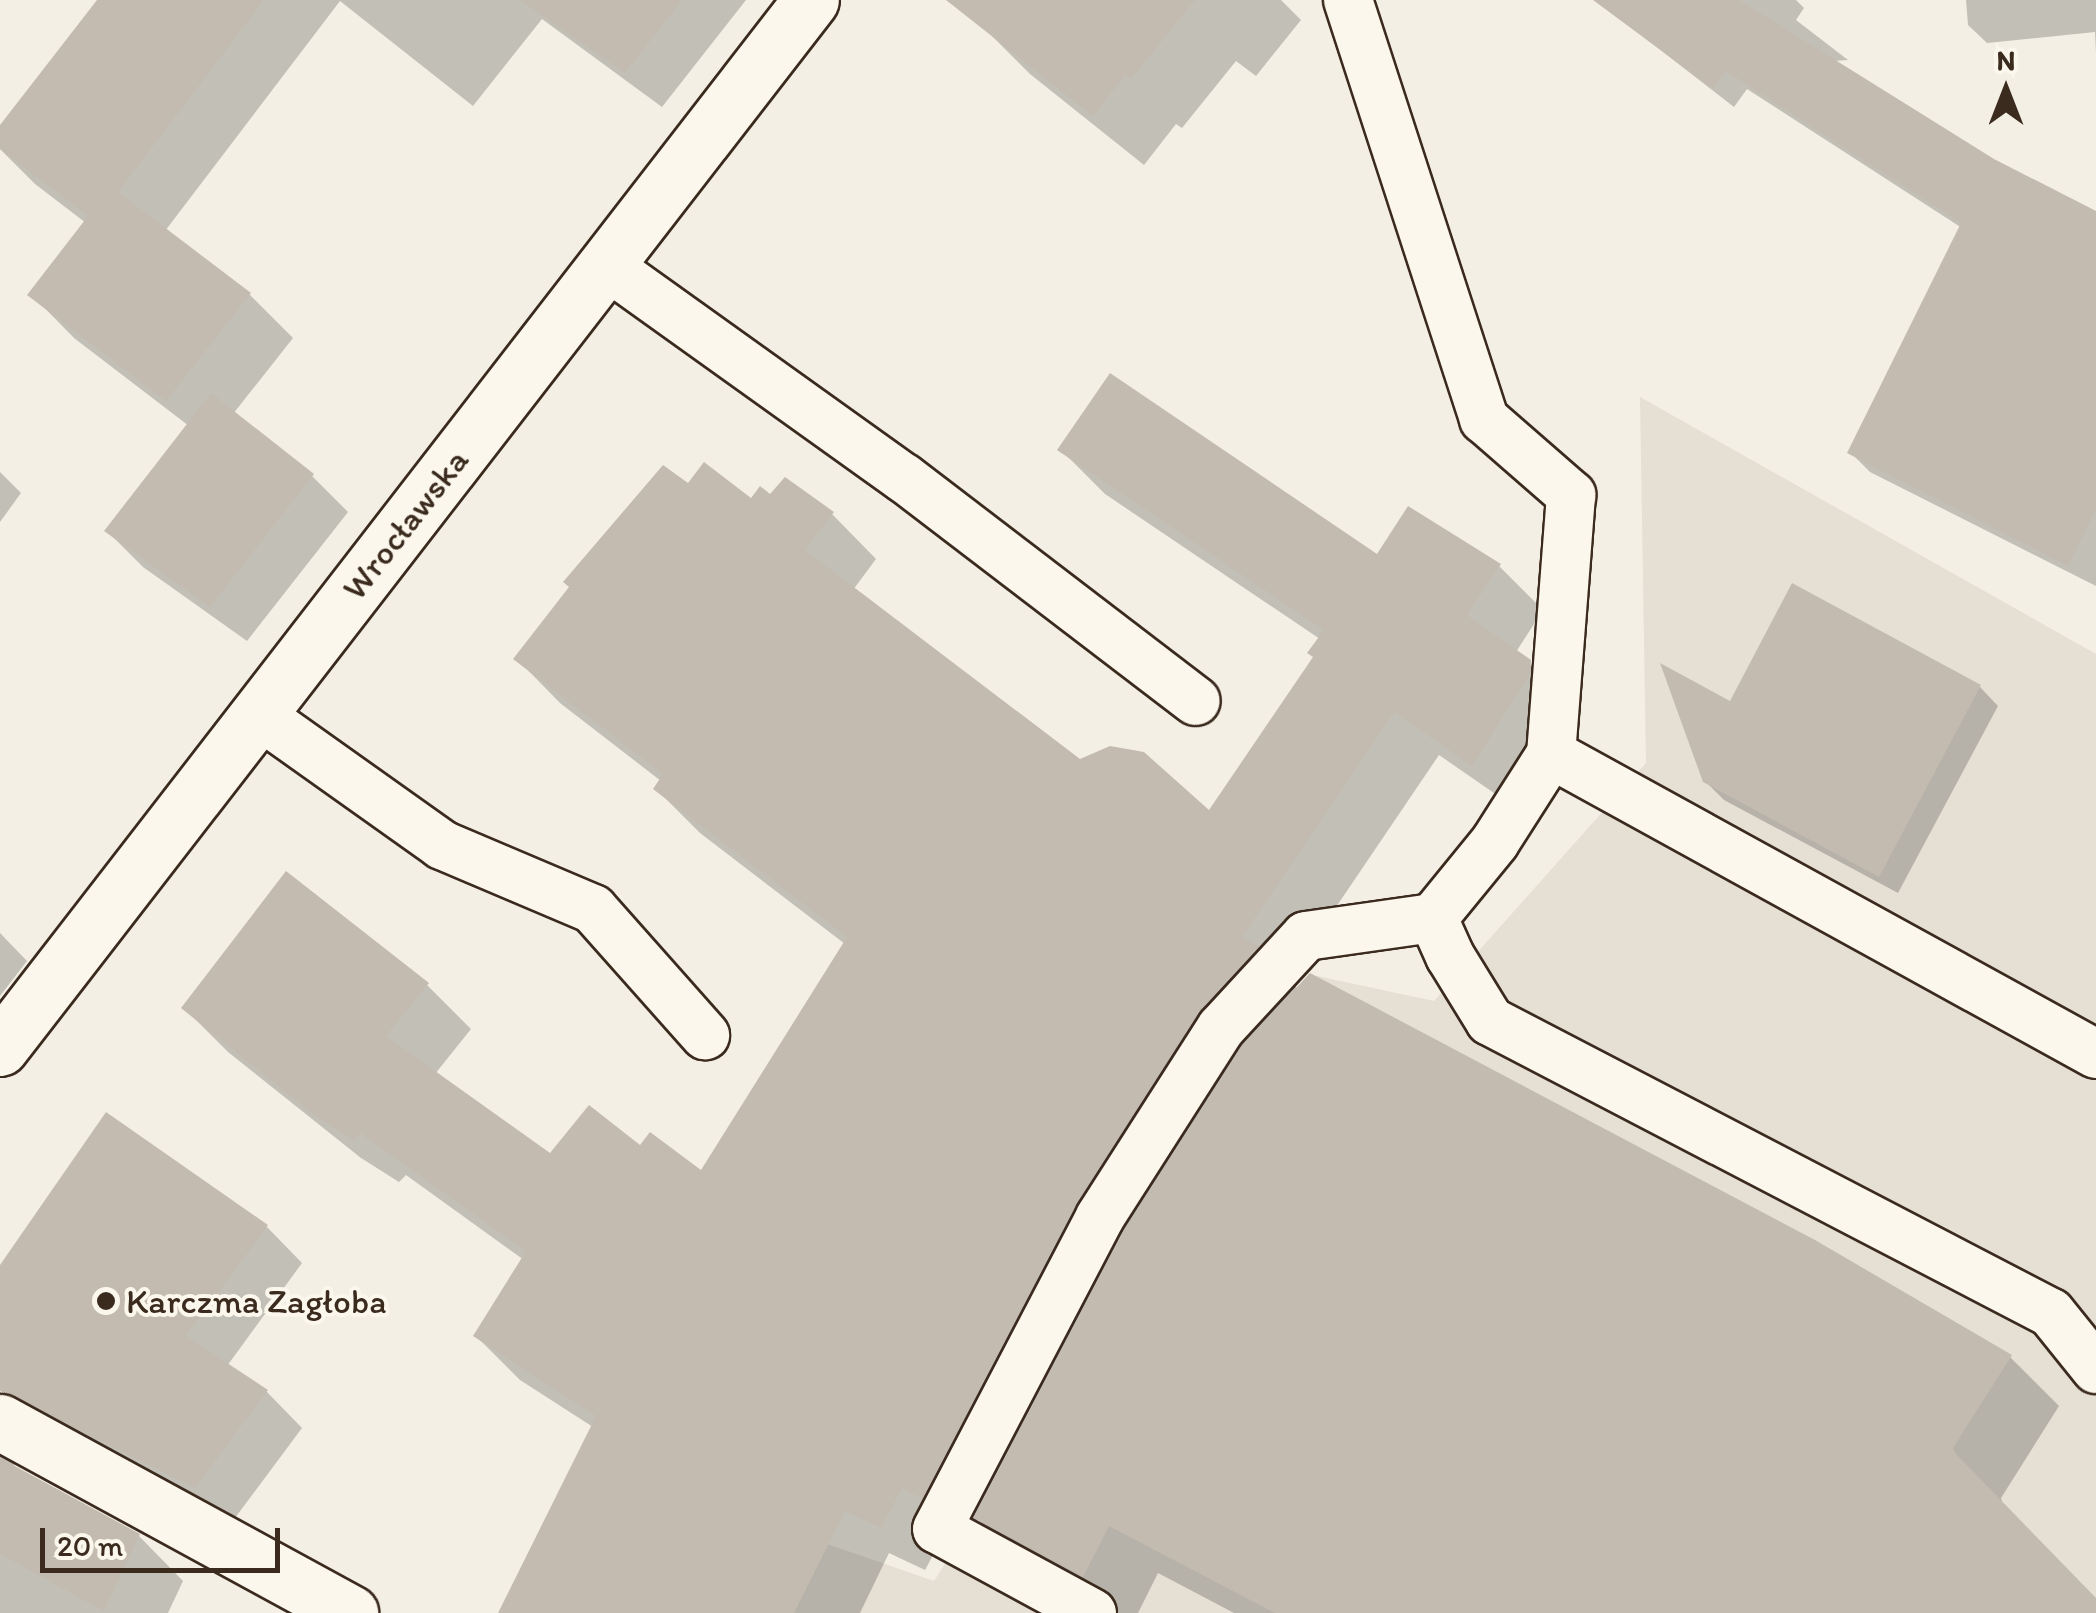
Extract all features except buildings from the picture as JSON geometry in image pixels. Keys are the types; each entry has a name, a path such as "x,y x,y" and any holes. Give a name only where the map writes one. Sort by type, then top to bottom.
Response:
{"main road":[{"name":"Wrocławska","path":"0,1048 811,0"},
{"path":"0,1422 350,1613"}],"lane":[{"path":"1092,1613 937,1529 1100,1217 1220,1028 1306,936 1432,918 1495,842 1551,754 1570,495 1484,420 1348,0"},
{"path":"606,265 904,478 1196,701"},
{"path":"258,714 442,845 593,908 705,1035"},
{"path":"1551,754 2096,1054"},
{"path":"1432,918 1490,1022 2051,1312 2096,1370"}],"shaded area":[{"path":"1640,397 2096,654 2096,1613 710,1613 758,1520 934,1581 1174,1206 1270,1021 1317,976 1434,1001 1646,763"}],"place":[{"name":"Karczma Zagłoba","path":"106,1301"}]}
